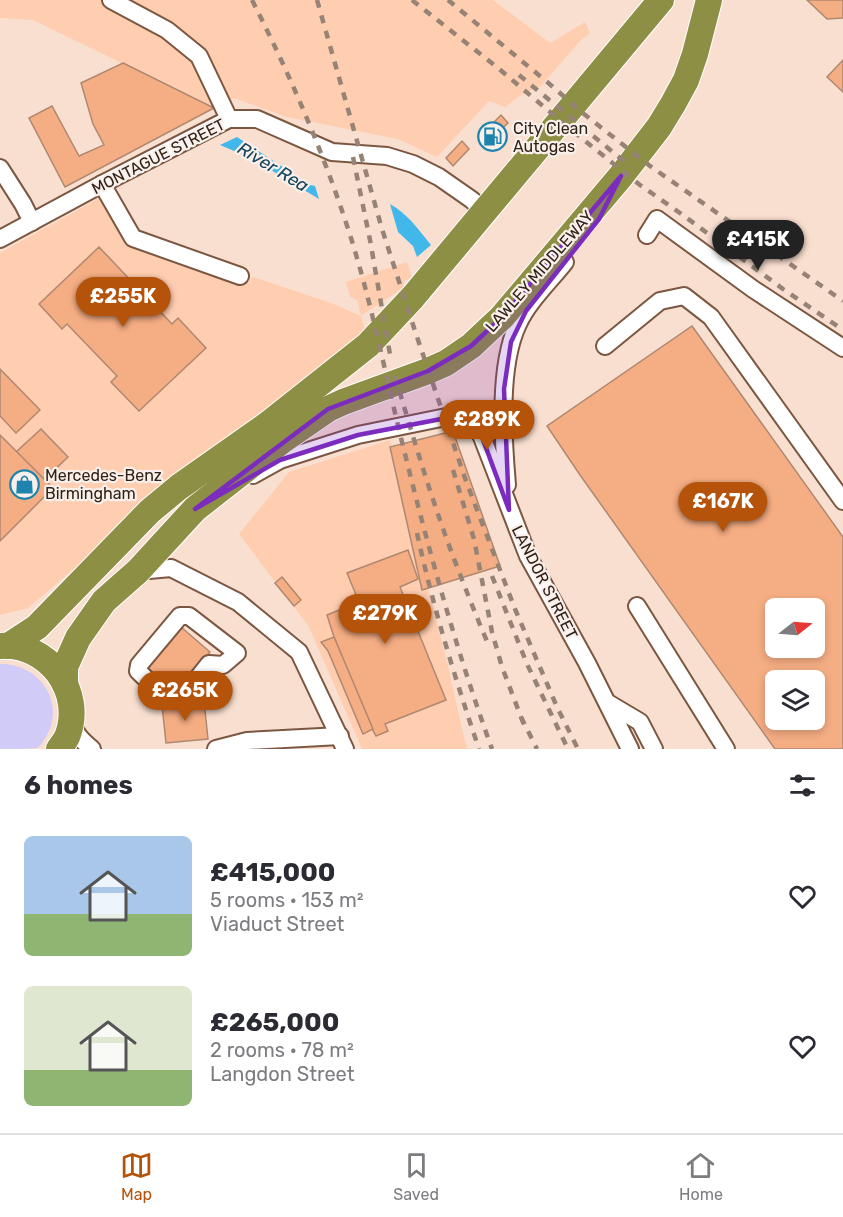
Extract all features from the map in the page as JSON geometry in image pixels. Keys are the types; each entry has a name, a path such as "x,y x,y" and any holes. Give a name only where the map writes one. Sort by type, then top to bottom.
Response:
{"highway":[{"path":"4,646 37,627 150,511 179,487 267,425 368,345 400,312 661,0"},
{"name":"LAWLEY MIDDLEWAY","path":"65,684 65,667 78,638 104,601 138,571 195,509 283,440 328,409 446,363 471,346 502,317 621,176 673,105 686,80 710,0"},
{"path":"4,646 26,649 42,657 56,669 65,684 71,701 71,718 67,737 59,749"}],"street":[{"path":"111,0 168,30 199,56 229,119"},
{"name":"MONTAGUE STREET","path":"0,239 229,119 257,119 332,152 387,156 413,164 439,177 472,200 484,212"},
{"path":"0,168 32,222"},
{"path":"509,510 504,454 504,389 511,342 518,323 526,311 599,219 621,176"},
{"path":"102,184 133,238 240,276"},
{"path":"647,235 657,219 753,289 843,348"},
{"path":"605,346 660,301 684,296 711,317 843,501"},
{"name":"LANDOR STREET","path":"195,509 280,460 358,435 462,415 471,421 482,437 528,556 587,663 630,749"},
{"path":"138,571 171,568 238,602 299,652 343,743 247,741 216,749"},
{"path":"637,606 726,749"},
{"path":"189,615 237,653 223,664 209,664 181,699 167,699 138,671 139,665 180,616 189,615"},
{"path":"607,703 640,722 654,749"},
{"path":"71,718 73,729 92,749"}],"highlighted area":[{"path":"621,176 599,219 526,311 511,342 504,389 509,510 482,437 462,415 358,435 280,460 195,509 328,409 428,371 471,346 502,317"}],"shaded area":[{"path":"0,0 493,0 550,43 585,22 590,33 580,41 541,86 521,95 505,107 489,101 437,157 398,139 287,117 234,98 214,108 33,20 0,18"},
{"path":"103,196 129,239 247,283 253,277 331,303 361,316 365,331 312,378 162,483 94,552 28,608 0,615 0,253"},
{"path":"407,262 412,278 404,281 404,287 361,316 357,300 350,297 346,282"},
{"path":"390,440 468,749 362,749 309,627 239,534 289,472"},
{"path":"0,664 14,665 27,670 46,687 53,711 52,724 41,745 37,748 0,749"}],"water":[{"name":"River Rea","path":"237,137 310,185 315,186 319,199 251,158 220,145"},
{"path":"390,204 407,217 431,245 417,257 413,246 398,232"}],"building":[{"path":"807,0 843,0 843,18 827,19"},
{"path":"843,60 843,92 827,77"},
{"path":"123,63 214,108 65,187 29,118 52,106 79,156 104,145 93,124 81,83"},
{"path":"501,115 508,123 489,141 482,134"},
{"path":"462,141 469,149 453,166 446,158"},
{"path":"99,247 172,324 178,318 206,348 139,411 111,382 117,376 67,324 62,329 39,304"},
{"path":"692,326 843,537 843,749 775,749 547,426"},
{"path":"0,369 40,410 16,433 0,416"},
{"path":"41,429 68,457 44,480 16,452"},
{"path":"453,431 500,566 422,590 390,447"},
{"name":"Mercedes-Benz Birmingham","path":"0,435 53,488 0,541"},
{"path":"408,550 418,579 400,587 446,700 385,724 388,731 376,736 327,615 359,602 347,573"},
{"path":"282,577 301,600 294,606 275,583"},
{"path":"181,627 210,652 198,666 190,681 187,679 173,694 145,670"},
{"path":"334,637 373,729 363,734 328,651 321,642"},
{"path":"204,701 208,739 166,743 162,705"}],"railway":[{"path":"252,0 306,117 351,238 367,294 435,571 492,749"},
{"path":"317,0 382,229 466,481 515,609 557,707 578,749"},
{"path":"412,0 640,185 843,330"},
{"path":"448,0 650,166 843,301"},
{"path":"519,75 631,167"},
{"path":"353,157 391,360"},
{"path":"395,376 443,527 489,646"},
{"path":"453,470 474,539 492,632 502,667 524,725"},
{"path":"417,533 445,642 479,749"},
{"path":"492,576 527,664 568,749"},
{"path":"521,717 537,749"}],"place":[{"name":"City Clean Autogas","path":"492,137"},
{"name":"Mercedes-Benz Birmingham","path":"24,484"}]}
